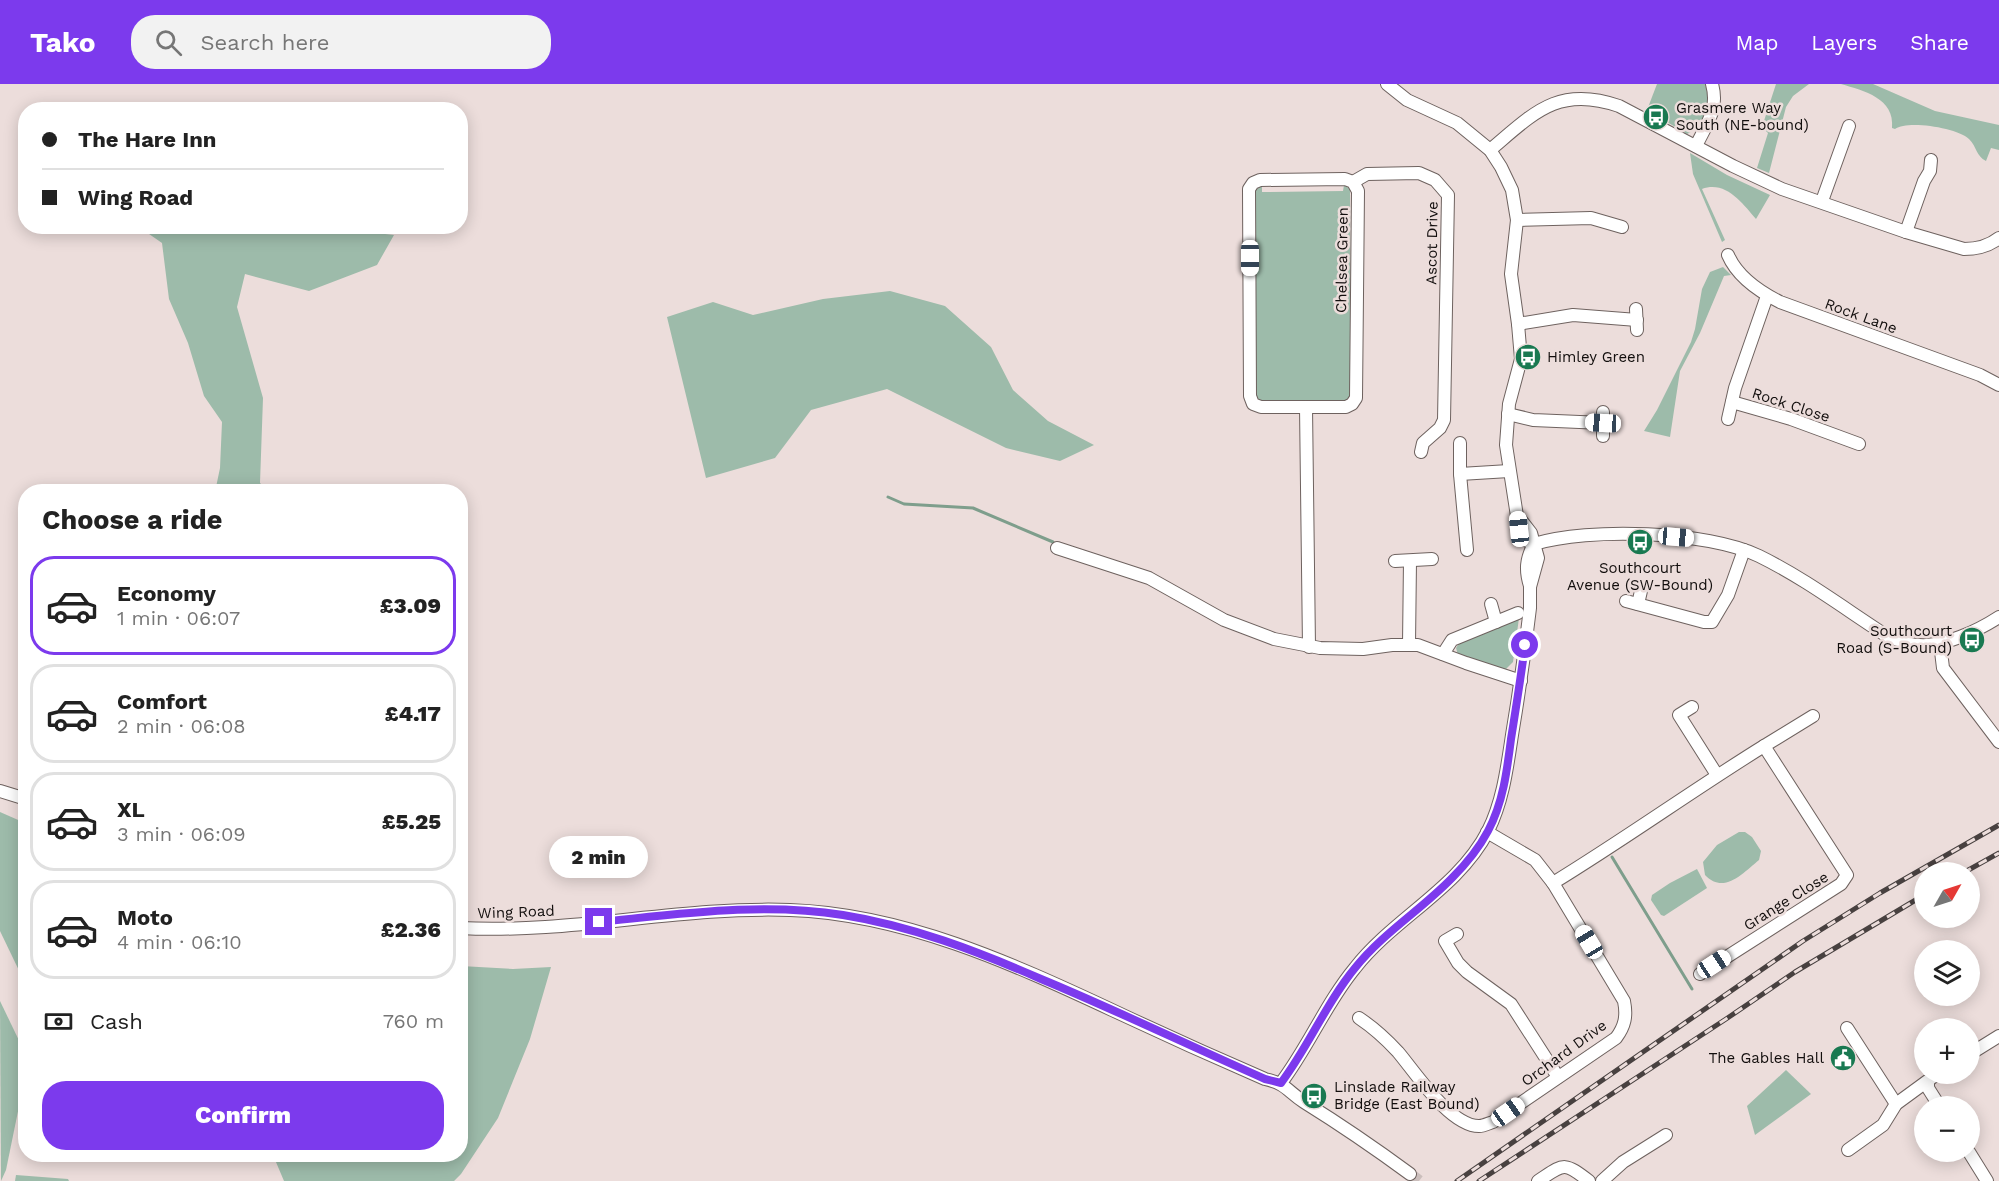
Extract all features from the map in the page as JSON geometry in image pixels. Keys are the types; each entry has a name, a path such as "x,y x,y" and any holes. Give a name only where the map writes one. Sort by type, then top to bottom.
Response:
{"street":[{"path":"1281,1083 1354,968 1384,936 1452,879 1487,832 1500,802 1508,768 1530,609 1530,587 1526,571 1528,555 1534,544 1531,533 1517,514 1506,445 1509,404 1521,359 1511,274 1517,220 1512,190 1490,150 1457,123 1407,100 1387,84"},
{"path":"1585,84 1585,97"},
{"path":"1696,146 1715,109 1712,84"},
{"path":"1490,150 1543,108 1562,101 1585,97 1619,106 1770,183 1906,232 1965,249 1985,246 1999,238"},
{"path":"1822,201 1843,131"},
{"path":"1906,232 1924,181 1930,171 1931,160"},
{"name":"Ascot Drive","path":"1353,182 1367,174 1419,173 1435,180 1448,195 1438,397 1444,420 1440,428 1423,444 1421,452"},
{"name":"Chelsea Green","path":"1251,179 1345,179 1353,182 1358,191 1357,407 1249,408 1249,189 1251,179"},
{"path":"1517,220 1579,217 1618,222"},
{"name":"Rock Lane","path":"1728,255 1734,266 1767,296 1980,375 1999,385"},
{"name":"Rock Close","path":"1728,419 1767,296"},
{"path":"1518,324 1573,315 1637,320"},
{"name":"Rock Close","path":"1732,402 1791,418 1838,442 1859,444"},
{"path":"1306,407 1309,647"},
{"path":"1508,414 1533,420 1603,424"},
{"path":"1460,443 1460,474 1467,550"},
{"path":"1460,474 1509,471"},
{"path":"1534,544 1562,537 1636,534 1695,538 1744,550 1788,572 1887,636 1905,643 1921,645 1940,643 1972,632 1999,617"},
{"path":"1057,548 1149,578 1224,620 1274,639 1309,647 1363,649 1409,644 1521,681"},
{"path":"1641,591 1632,603 1704,622 1712,622 1728,595 1744,550"},
{"path":"1395,561 1432,559"},
{"path":"1409,644 1410,561"},
{"path":"1491,604 1496,622"},
{"path":"1443,654 1452,640 1518,613"},
{"path":"1940,643 1943,668 1999,742"},
{"path":"1692,707 1679,715 1716,775"},
{"path":"1553,883 1613,847 1716,775 1813,716"},
{"name":"Grange Close","path":"1700,974 1841,884 1847,875 1764,746"},
{"path":"0,791 18,797"},
{"name":"Orchard Drive","path":"1359,1018 1379,1032 1431,1094 1461,1120 1478,1126 1493,1122 1616,1038 1622,1029 1626,1011 1624,1001 1553,883 1535,860 1487,832"},
{"name":"Wing Road","path":"468,928 565,925 748,909 812,912 883,922 927,934 991,957 1265,1079 1281,1083 1294,1095 1359,1137 1410,1174"},
{"path":"1457,934 1445,942 1458,963 1511,1004 1558,1077"},
{"path":"1847,1028 1896,1104"},
{"path":"1980,1048 1999,1036"},
{"path":"1848,1150 1883,1125 1896,1104 1924,1084"},
{"path":"1602,1181 1623,1162 1666,1135"},
{"path":"1976,1162 1988,1181"},
{"path":"1538,1181 1560,1166 1567,1166 1589,1181"}],"green space":[{"path":"1657,84 1705,84 1707,106 1699,125 1687,134 1647,110"},
{"path":"1776,84 1809,84 1793,96 1786,107 1769,173 1757,168 1768,133 1762,127"},
{"path":"1841,84 1873,84 1935,111 1999,125 1999,150 1991,148 1986,161 1980,157 1969,139 1963,135 1932,126 1910,125 1892,128 1889,109 1883,103 1868,93"},
{"path":"1690,153 1727,175 1770,195 1756,219 1740,201 1726,191 1711,187 1702,189 1725,240 1722,242 1693,174"},
{"path":"1262,185 1262,192 1343,191 1344,185 1350,189 1351,395 1347,401 1259,401 1255,396 1254,192"},
{"path":"149,234 394,235 377,265 309,291 245,274 237,307 263,398 261,484 217,484 220,468 222,422 204,396 188,343 169,299 162,243"},
{"path":"1723,267 1731,275 1724,276 1700,333 1680,371 1670,437 1644,431 1691,342 1702,289 1710,272"},
{"path":"890,291 945,306 991,347 1013,390 1048,421 1094,445 1060,461 1006,448 887,389 811,410 775,458 706,478 667,317 713,302 753,315 823,299"},
{"path":"1519,618 1513,662 1505,670 1458,655 1456,648 1460,642"},
{"path":"0,812 18,820 18,968 0,931"},
{"path":"1739,832 1745,832 1752,837 1761,851 1759,860 1733,880 1719,883 1712,881 1705,875 1703,862 1717,845"},
{"path":"1697,869 1707,888 1664,916 1661,915 1651,900 1652,895"},
{"path":"468,966 513,969 551,967 530,1039 498,1118 461,1174 454,1181 284,1181 276,1162 468,1162"},
{"path":"0,1001 18,1038 18,1111 6,1170 1,1181"},
{"path":"1786,1070 1811,1094 1755,1135 1747,1106"},
{"path":"16,1175 68,1179 69,1181 15,1181"}],"waterway":[{"path":"888,497 904,504 973,508 1053,542"},
{"path":"1612,857 1692,989"}],"tunnel":[{"path":"1410,1174 1419,1181"}],"railway":[{"path":"1457,1181 1803,941 1880,893 1999,825"},
{"path":"1980,864 1999,853"},
{"path":"1479,1181 1795,972 1914,901"}],"place":[{"name":"Grasmere Way South (NE-bound)","path":"1656,117"},
{"name":"Himley Green","path":"1528,357"},
{"name":"Southcourt Avenue (SW-Bound)","path":"1640,542"},
{"name":"Southcourt Road (S-Bound)","path":"1972,640"},
{"name":"The Gables Hall","path":"1843,1058"},
{"name":"Linslade Railway Bridge (East Bound)","path":"1314,1096"}],"route":[{"path":"599,922 748,909 808,911 883,922 927,934 991,957 1265,1079 1281,1083 1354,968 1384,936 1452,879 1487,832 1500,802 1508,768 1525,645"}]}
